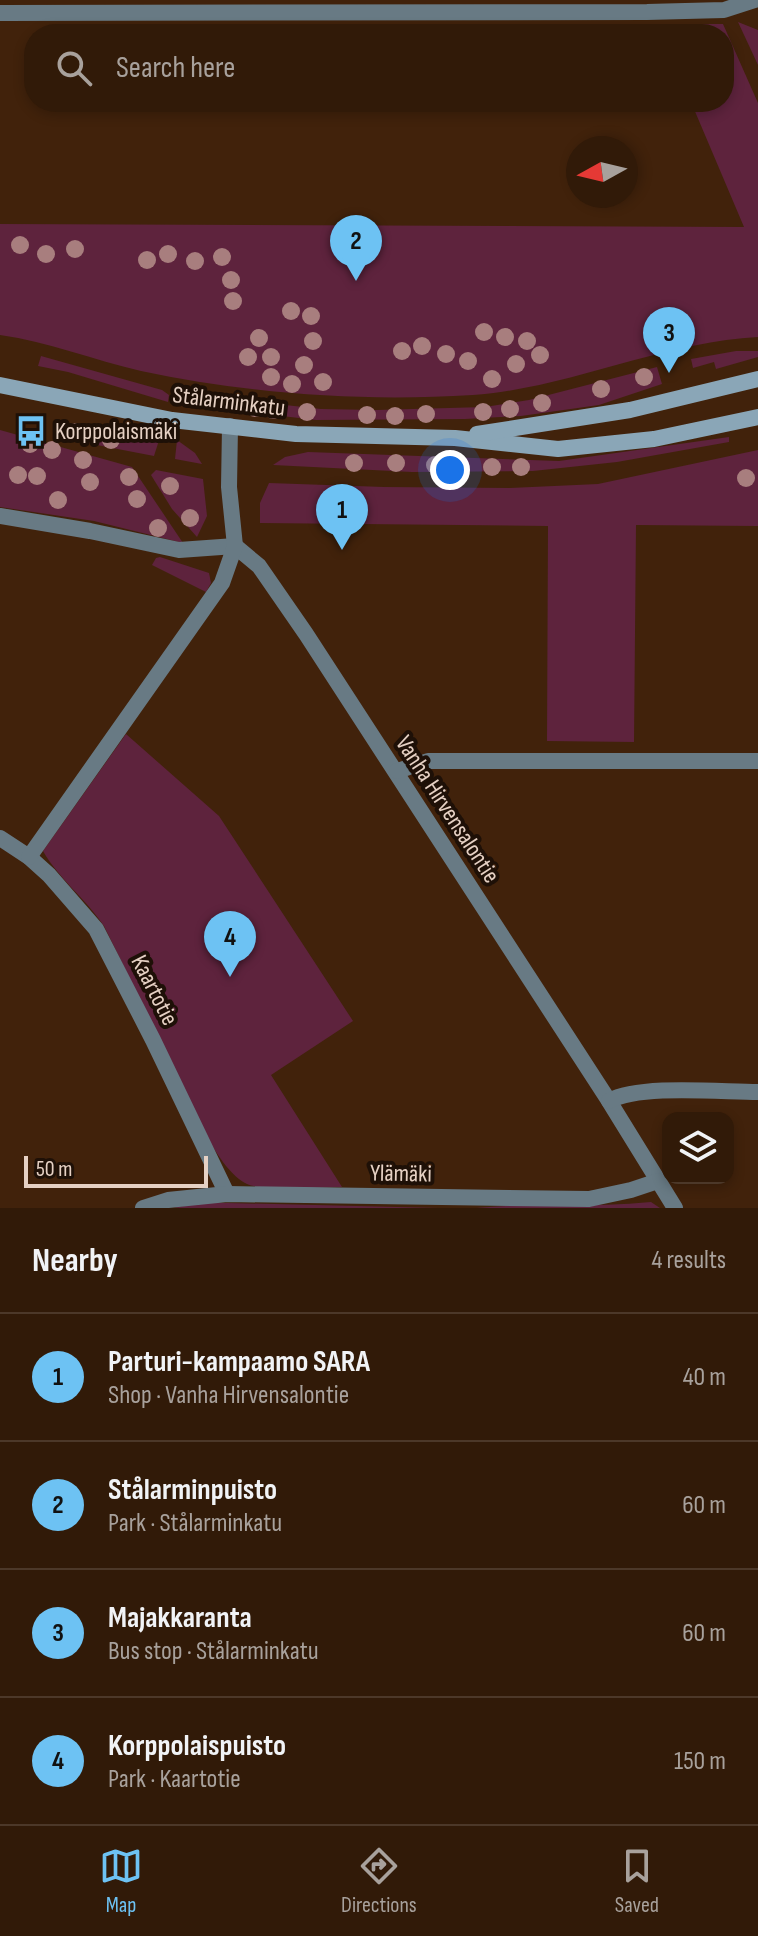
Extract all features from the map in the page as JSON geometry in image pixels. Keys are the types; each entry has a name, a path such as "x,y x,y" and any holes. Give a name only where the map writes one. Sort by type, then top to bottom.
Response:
{"main road":[{"name":"Stålarminkatu","path":"455,438 630,410 758,379"},
{"name":"Stålarminkatu","path":"0,385 172,420 359,437 455,438 558,449 654,439 758,417"}],"street":[{"path":"0,13 647,12 724,10 755,0"},
{"path":"29,857 222,583 235,546 229,487 230,426"},
{"path":"0,516 179,550 235,546"},
{"name":"Vanha Hirvensalontie","path":"235,546 259,566 397,771 675,1208"},
{"path":"397,771 428,761 758,761"},
{"name":"Kaartotie","path":"0,838 29,857 96,929 227,1194"},
{"path":"609,1101 622,1094 649,1092 758,1092"},
{"name":"Ylämäki","path":"143,1208 181,1198 227,1194 589,1199 658,1181"}],"shaded area":[{"path":"738,22 758,30 758,65"},
{"path":"734,49 758,103 758,337 686,347 509,391 431,397 348,397 265,391 182,379 0,335 0,224 744,227 695,112 734,112"},
{"path":"736,351 758,351 758,357 716,369 714,362 693,368 691,359"},
{"path":"41,356 162,390 169,395 168,402 38,366"},
{"path":"657,367 662,384 599,405 521,416 316,420 189,405 204,396 321,409 485,407 529,400"},
{"path":"57,426 130,429 161,434 154,456 56,433"},
{"path":"0,430 132,467 183,543 94,521 0,507"},
{"path":"729,437 729,442 617,462 533,471 412,472 273,465 285,457 308,452 559,461"},
{"path":"177,440 195,453 202,464 175,459"},
{"path":"758,450 758,526 636,525 634,742 547,741 548,526 260,523 260,503 269,483 510,488 598,484"},
{"path":"156,470 203,479 207,516 197,537 172,509 151,475"},
{"path":"160,557 209,573 211,583 206,592 152,565"},
{"path":"126,734 219,816 353,1021 271,1075 342,1187 255,1186 241,1181 221,1160 104,926 43,851"},
{"path":"651,1202 660,1208 476,1208 607,1205"},
{"path":"198,1203 228,1203 439,1208 174,1208"}],"place":[{"name":"Stålarminpuisto","path":"356,281"},
{"name":"Majakkaranta","path":"669,373"},
{"name":"Korppolaismäki","path":"31,431"},
{"name":"Parturi-kampaamo SARA","path":"342,550"},
{"name":"Korppolaispuisto","path":"230,977"}]}
